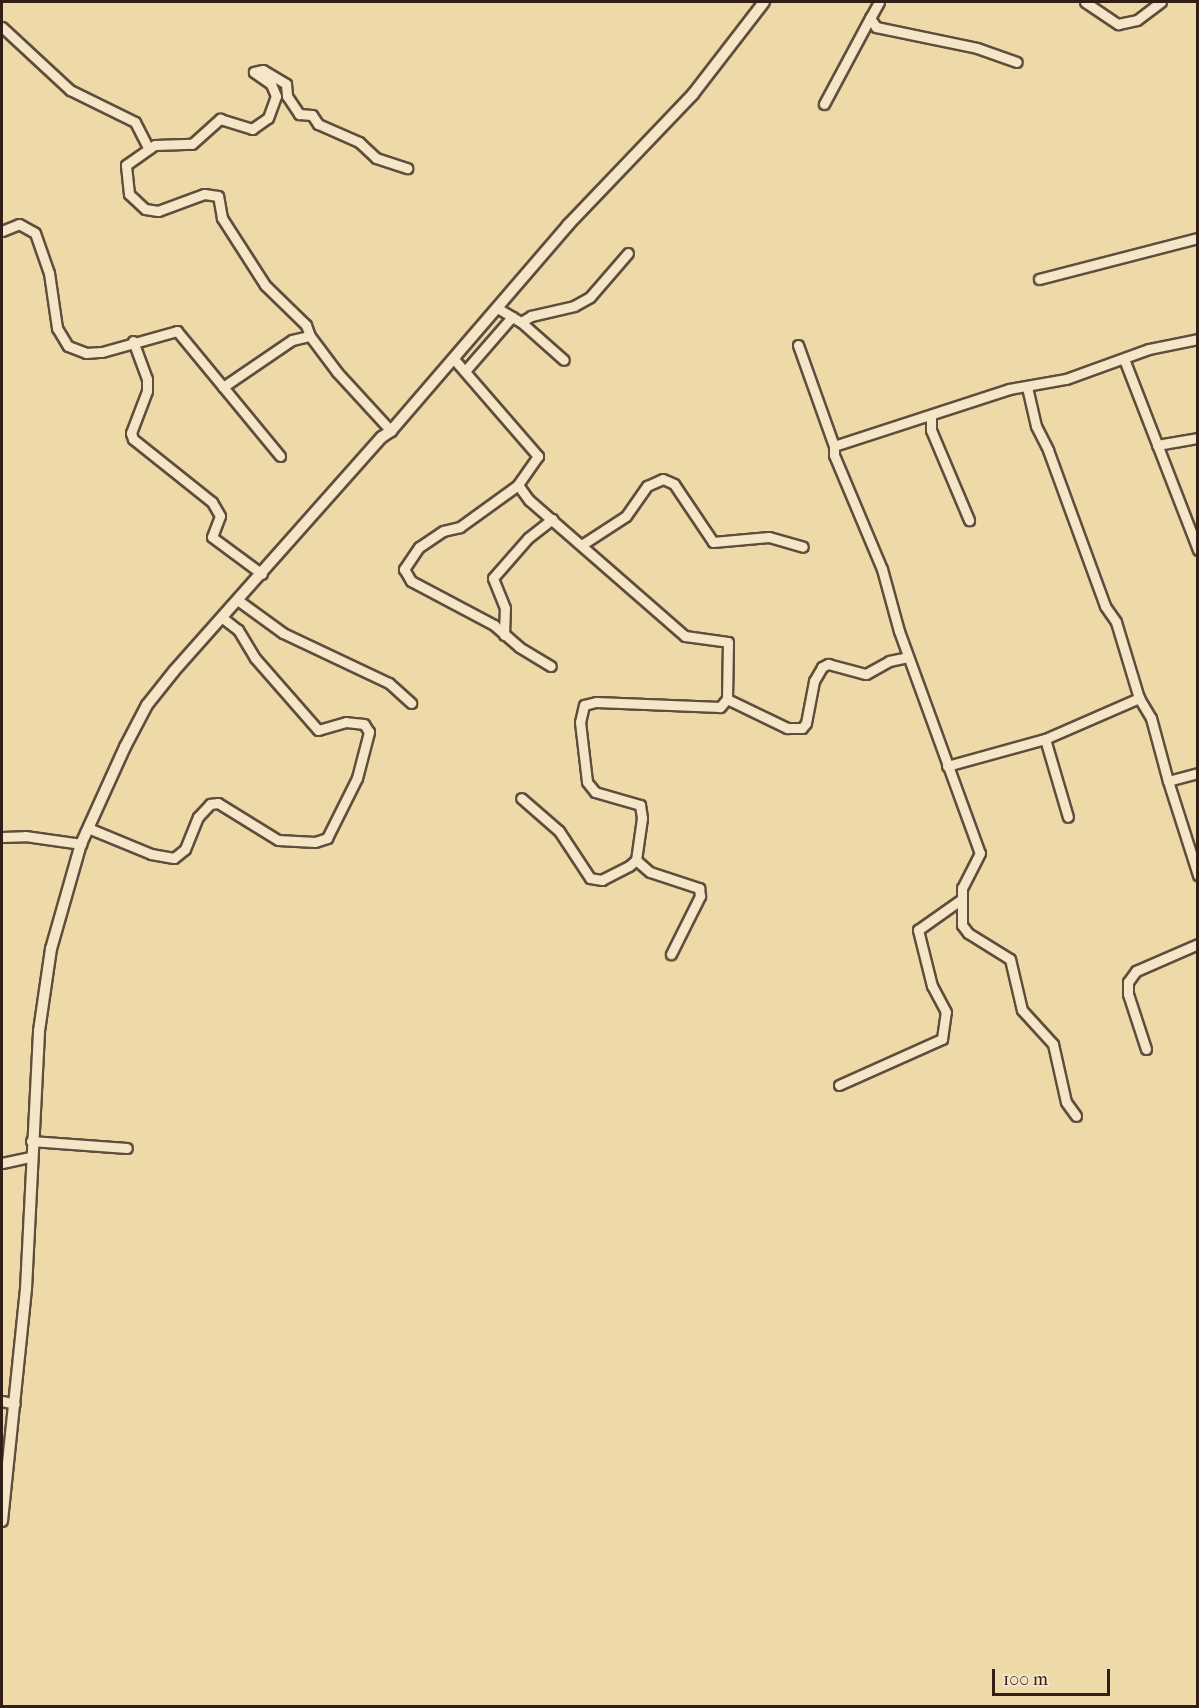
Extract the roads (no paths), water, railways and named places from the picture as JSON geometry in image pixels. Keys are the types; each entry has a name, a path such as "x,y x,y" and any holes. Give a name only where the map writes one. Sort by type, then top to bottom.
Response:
{"street":[{"path":"2,1521 26,1289 30,1157 39,1031 51,949 81,844 147,705 382,437 391,431 453,358 499,309 568,225 619,175 721,61 764,2"},
{"path":"824,104 879,2"},
{"path":"1084,2 1118,24 1137,20 1161,2"},
{"path":"870,18 876,27 977,48 1017,62"},
{"path":"2,27 85,100 118,111 135,122 149,148"},
{"path":"391,431 337,372 310,336 306,326 265,285 222,218 219,196 204,194 158,211 135,203 129,194 126,165 149,148 192,144 220,119 252,129 268,118 276,96 271,84 254,72 263,70 286,84 287,96 299,114 312,115 318,124 359,142 376,158 407,168"},
{"path":"2,231 19,224 35,233 49,273 57,328 68,346 86,352 102,352 133,341 177,331 280,456"},
{"path":"1040,279 1197,238"},
{"path":"465,371 516,320 574,306 590,297 628,253"},
{"path":"499,309 516,320 564,360"},
{"path":"223,387 292,340 310,336"},
{"path":"834,446 932,417 1009,389 1066,380 1124,359 1197,339"},
{"path":"133,341 147,379 147,391 131,434 133,439 213,502 220,516 212,537 262,574"},
{"path":"798,345 842,475 882,569 908,657 980,853 959,901 962,925 968,933 1010,959 1022,1010 1053,1044 1066,1102 1076,1116"},
{"path":"453,358 538,456 518,485 459,527 443,531 419,547 404,569 411,581 494,625 504,635 551,666"},
{"path":"1124,359 1197,550"},
{"path":"1027,387 1036,426 1048,450 1105,606 1116,622 1139,698 1151,718 1197,875"},
{"path":"932,417 931,430 969,520"},
{"path":"1157,446 1197,438"},
{"path":"583,544 616,524 647,486 663,479 674,484 713,542 769,537 803,547"},
{"path":"518,485 529,500 583,544 685,636 728,642 727,699 720,706 707,708 596,702 584,705 580,722 587,782 602,795 640,805 642,818 636,860"},
{"path":"504,635 506,608 493,586 496,572 552,519"},
{"path":"239,601 284,633 390,683 411,703"},
{"path":"88,828 151,855 174,858 185,849 198,817 210,804 218,803 278,840 305,843 327,838 357,778 369,732 364,724 346,722 318,730 255,658 238,630 224,619"},
{"path":"727,699 794,729 806,723 814,681 822,667 828,664 866,674 888,661 908,657"},
{"path":"947,766 1044,739 1139,698"},
{"path":"1044,739 1068,817"},
{"path":"1168,781 1197,773"},
{"path":"521,798 559,831 590,878 602,880 636,860"},
{"path":"2,837 25,836 81,844"},
{"path":"636,860 650,872 699,888 700,896 671,954"},
{"path":"839,1084 942,1039 946,1012 932,986 918,930 959,901"},
{"path":"1146,1049 1128,994 1128,981 1136,971 1197,944"},
{"path":"31,1141 127,1148"},
{"path":"2,1163 30,1157"},
{"path":"2,1401 15,1404"}]}
